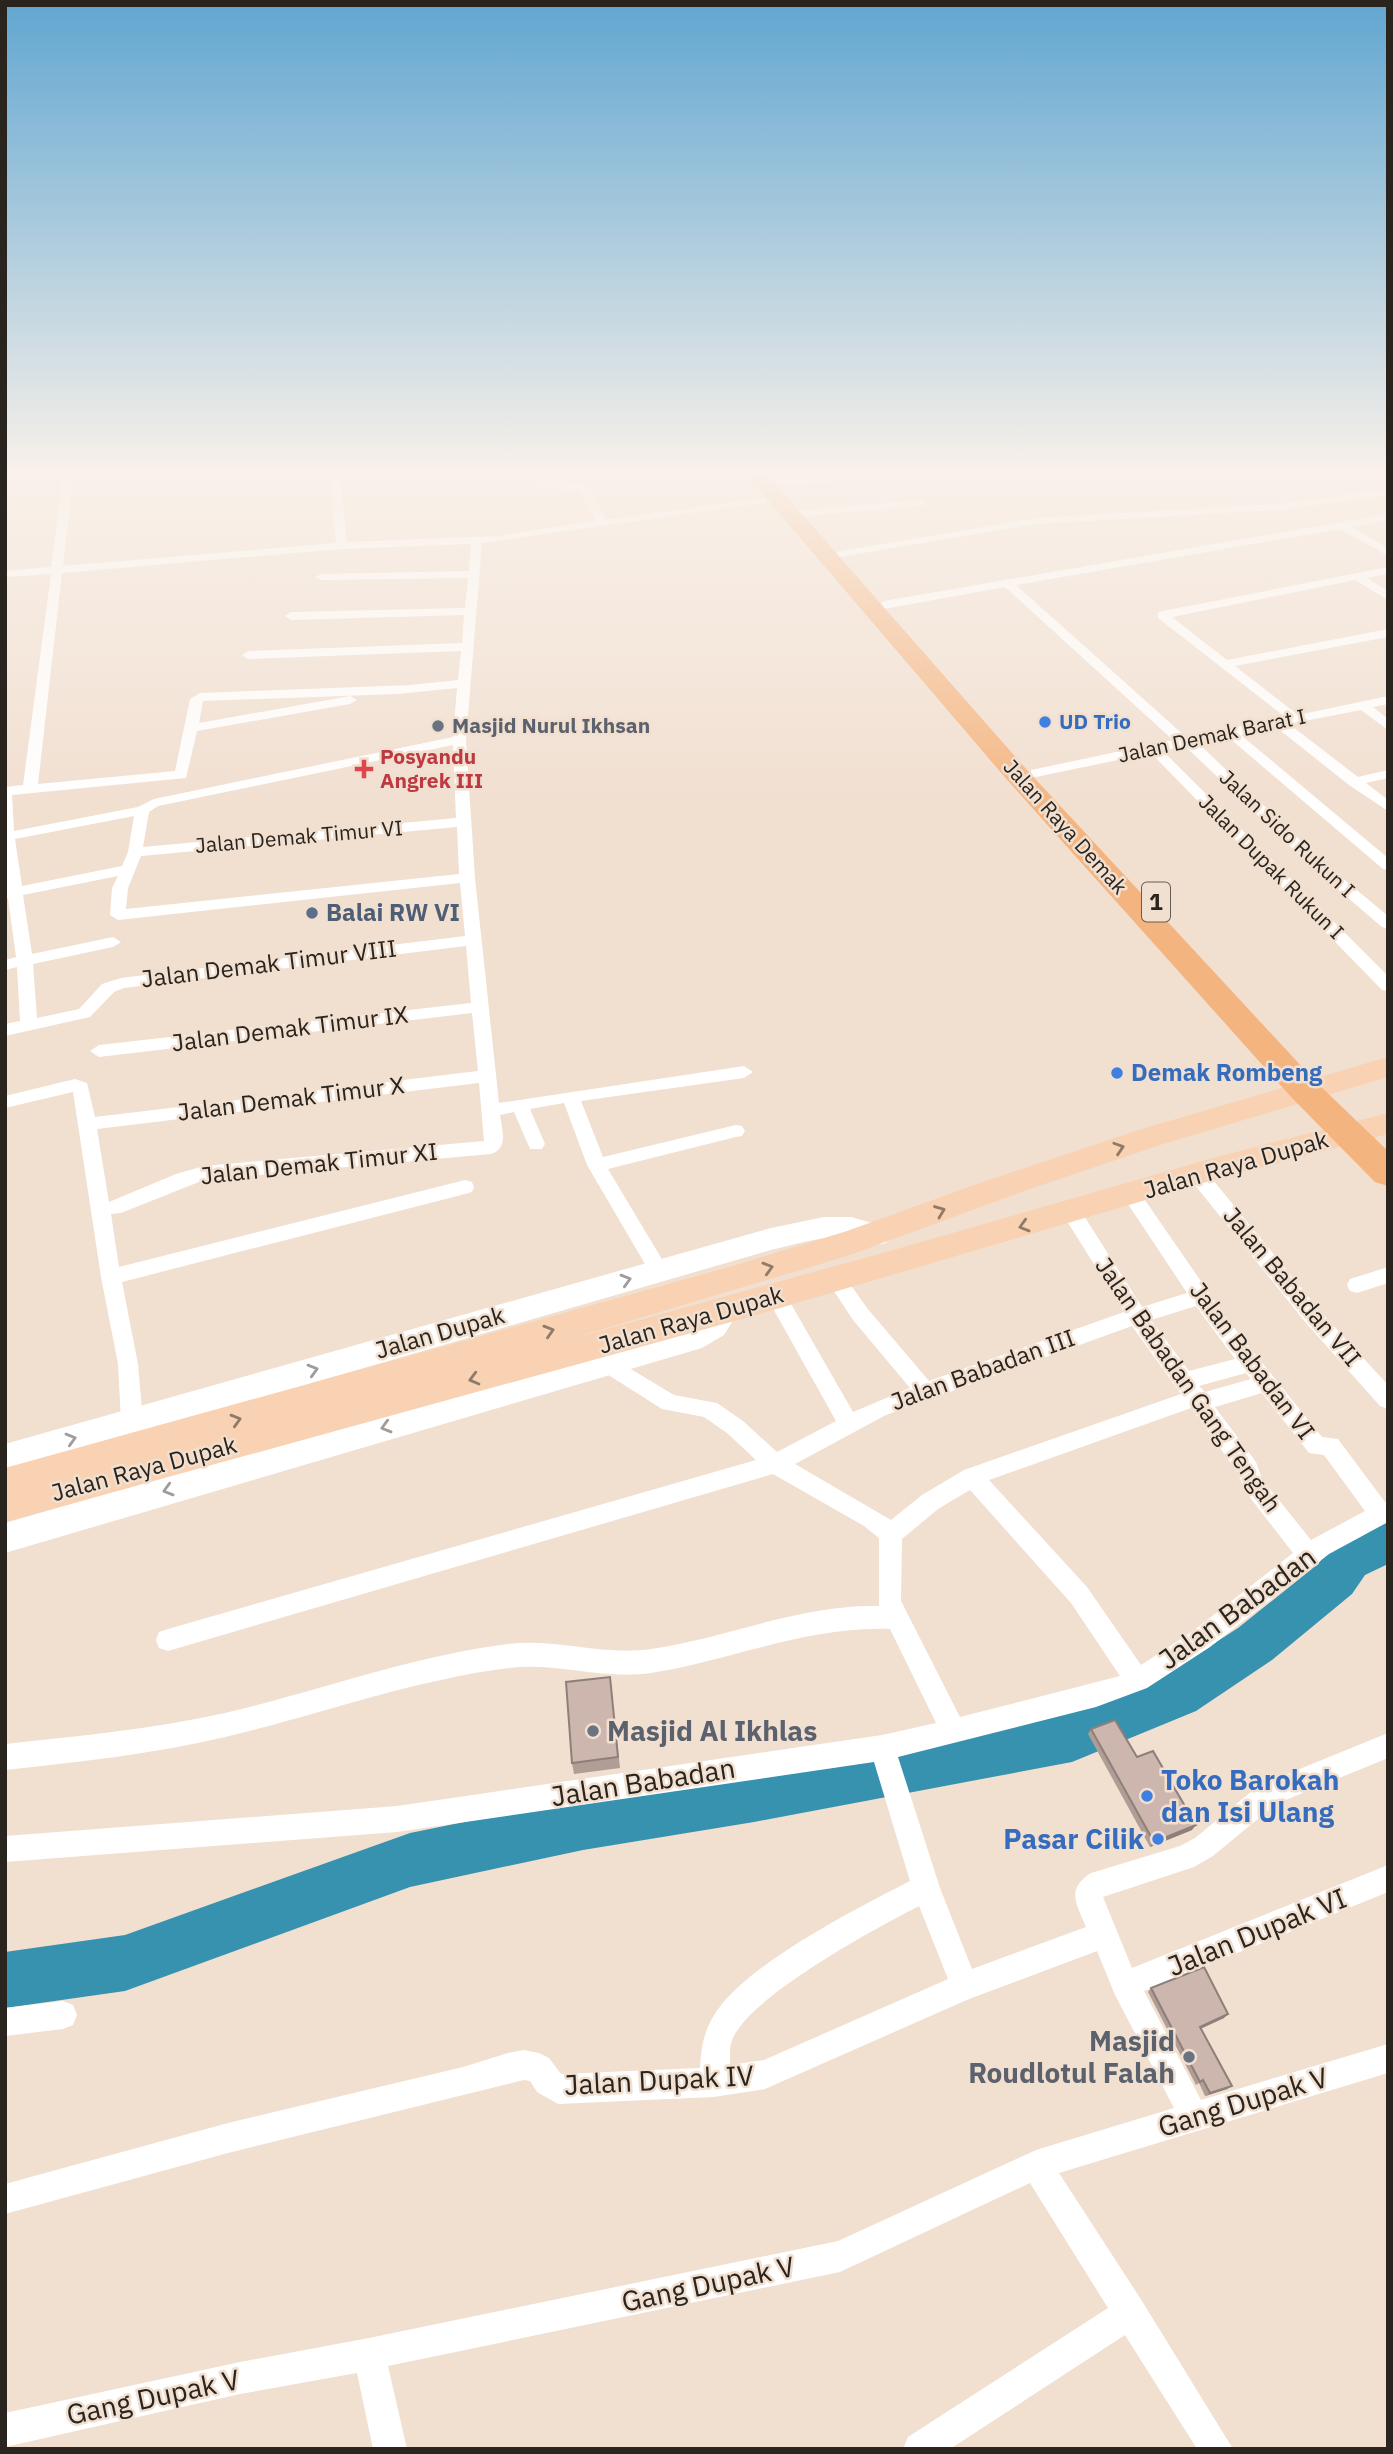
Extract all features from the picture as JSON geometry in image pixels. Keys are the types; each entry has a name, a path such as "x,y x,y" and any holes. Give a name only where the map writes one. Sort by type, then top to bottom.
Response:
{"highway":[{"name":"Jalan Raya Demak","path":"861,586 979,721 1316,1087 1375,1131 1388,1173"},
{"name":"Jalan Raya Demak","path":"867,586 979,721 1036,773 1316,1087"}],"main road":[{"name":"Jalan Raya Dupak","path":"5,1484 459,1358 876,1235 1009,1184 1316,1087 1388,1067"},
{"name":"Jalan Raya Dupak","path":"5,1506 724,1311 1072,1213 1197,1174 1375,1131"},
{"name":"Jalan Dupak","path":"5,1458 771,1239 819,1230 855,1227 876,1235"},
{"path":"5,1538 697,1336 713,1327 724,1311"}],"street":[{"path":"30,788 53,586"},
{"path":"473,586 459,740 467,878 492,1110 569,1096 744,1072"},
{"path":"884,605 999,586"},
{"name":"Jalan Sido Rukun I","path":"1010,586 1186,742 1343,889 1388,924"},
{"path":"1295,719 1162,615 1309,586"},
{"path":"1371,586 1388,597"},
{"path":"291,616 470,611"},
{"path":"1224,664 1388,634"},
{"path":"248,655 467,647"},
{"path":"5,1030 29,1025 25,961 10,893 5,791 180,775 199,697 464,683"},
{"path":"193,728 296,711 407,688"},
{"name":"Jalan Demak Barat I","path":"1036,773 1388,700"},
{"path":"1362,704 1388,726"},
{"path":"1279,723 1388,807"},
{"path":"1231,733 1388,866"},
{"path":"6,837 459,740"},
{"name":"Jalan Dupak Rukun I","path":"1153,748 1388,986"},
{"path":"1354,782 1388,774"},
{"path":"157,776 135,852 121,888 118,915 467,878"},
{"name":"Jalan Demak Timur VI","path":"135,852 463,822"},
{"path":"10,893 128,869"},
{"name":"Jalan Demak Timur VIII","path":"29,1025 78,1016 107,988 121,983 473,940"},
{"path":"5,965 113,942"},
{"name":"Jalan Demak Timur IX","path":"99,1051 481,1007"},
{"name":"Jalan Demak Timur X","path":"94,1123 488,1076"},
{"path":"5,1101 80,1086 128,1364 132,1422"},
{"path":"569,1096 587,1135 596,1165 659,1270"},
{"path":"520,1105 536,1144"},
{"name":"Jalan Demak Timur XI","path":"114,1208 204,1173 491,1147 494,1145 492,1110"},
{"path":"596,1165 736,1131"},
{"name":"Jalan Babadan VII","path":"1197,1174 1313,1317 1388,1400"},
{"path":"111,1277 465,1187"},
{"name":"Jalan Babadan VI","path":"1131,1195 1250,1363 1317,1446 1330,1446 1384,1513"},
{"name":"Jalan Babadan Gang Tengah","path":"1072,1213 1136,1315 1248,1469 1253,1483 1308,1554"},
{"path":"1357,1285 1388,1275"},
{"path":"836,1279 860,1314 925,1391"},
{"path":"776,1296 849,1424"},
{"name":"Jalan Babadan III","path":"168,1640 775,1464 878,1409 1136,1315 1201,1296"},
{"path":"606,1363 670,1403 709,1409 734,1427 775,1464 872,1519 891,1534"},
{"path":"954,1732 889,1602 891,1534 930,1502 972,1477 1194,1393 1250,1363"},
{"path":"1194,1393 1266,1383"},
{"path":"972,1477 1079,1595 1137,1680"},
{"name":"Jalan Babadan","path":"5,1849 397,1819 882,1750 1107,1691 1137,1680 1221,1626 1308,1554 1384,1513"},
{"path":"5,1757 186,1734 365,1687 508,1656 541,1654 650,1662 837,1619 895,1618"},
{"path":"1194,2117 1125,1985 1087,1894 1095,1885 1185,1858 1205,1847 1267,1795 1388,1745"},
{"path":"882,1750 926,1888 965,1986"},
{"name":"Jalan Dupak VI","path":"1125,1985 1388,1878"},
{"path":"714,2082 719,2033 728,2018 754,1992 833,1940 926,1888"},
{"name":"Jalan Dupak IV","path":"5,2199 229,2138 524,2065 539,2068 547,2082 558,2089 714,2082 765,2074 965,1986 1103,1935"},
{"path":"5,2022 63,2015"},
{"name":"Gang Dupak V","path":"5,2430 240,2378 369,2354 840,2256 1036,2165 1388,2058"},
{"path":"1036,2165 1216,2449"},
{"path":"920,2449 1131,2312"},
{"path":"369,2354 390,2449"}],"building":[{"name":"Masjid Al Ikhlas","path":"610,1677 618,1757 572,1763 566,1682"},
{"name":"Toko Barokah dan Isi Ulang","path":"1115,1720 1137,1757 1153,1751 1196,1825 1154,1842 1091,1729"},
{"name":"Masjid Roudlotul Falah","path":"1204,1967 1228,2014 1200,2027 1232,2086 1210,2093 1203,2080 1200,2082 1151,1988"}],"waterway":[{"path":"5,1980 125,1963 410,1860 583,1824 754,1796 1072,1737 1179,1694 1255,1644 1335,1579 1349,1560 1388,1541"}],"place":[{"name":"UD Trio","path":"1045,722"},
{"name":"Masjid Nurul Ikhsan","path":"438,726"},
{"name":"Posyandu Angrek III","path":"364,769"},
{"name":"Balai RW VI","path":"312,913"},
{"name":"Demak Rombeng","path":"1117,1073"},
{"name":"Masjid Al Ikhlas","path":"593,1731"},
{"name":"Toko Barokah dan Isi Ulang","path":"1147,1796"},
{"name":"Pasar Cilik","path":"1158,1839"},
{"name":"Masjid Roudlotul Falah","path":"1189,2057"}]}
